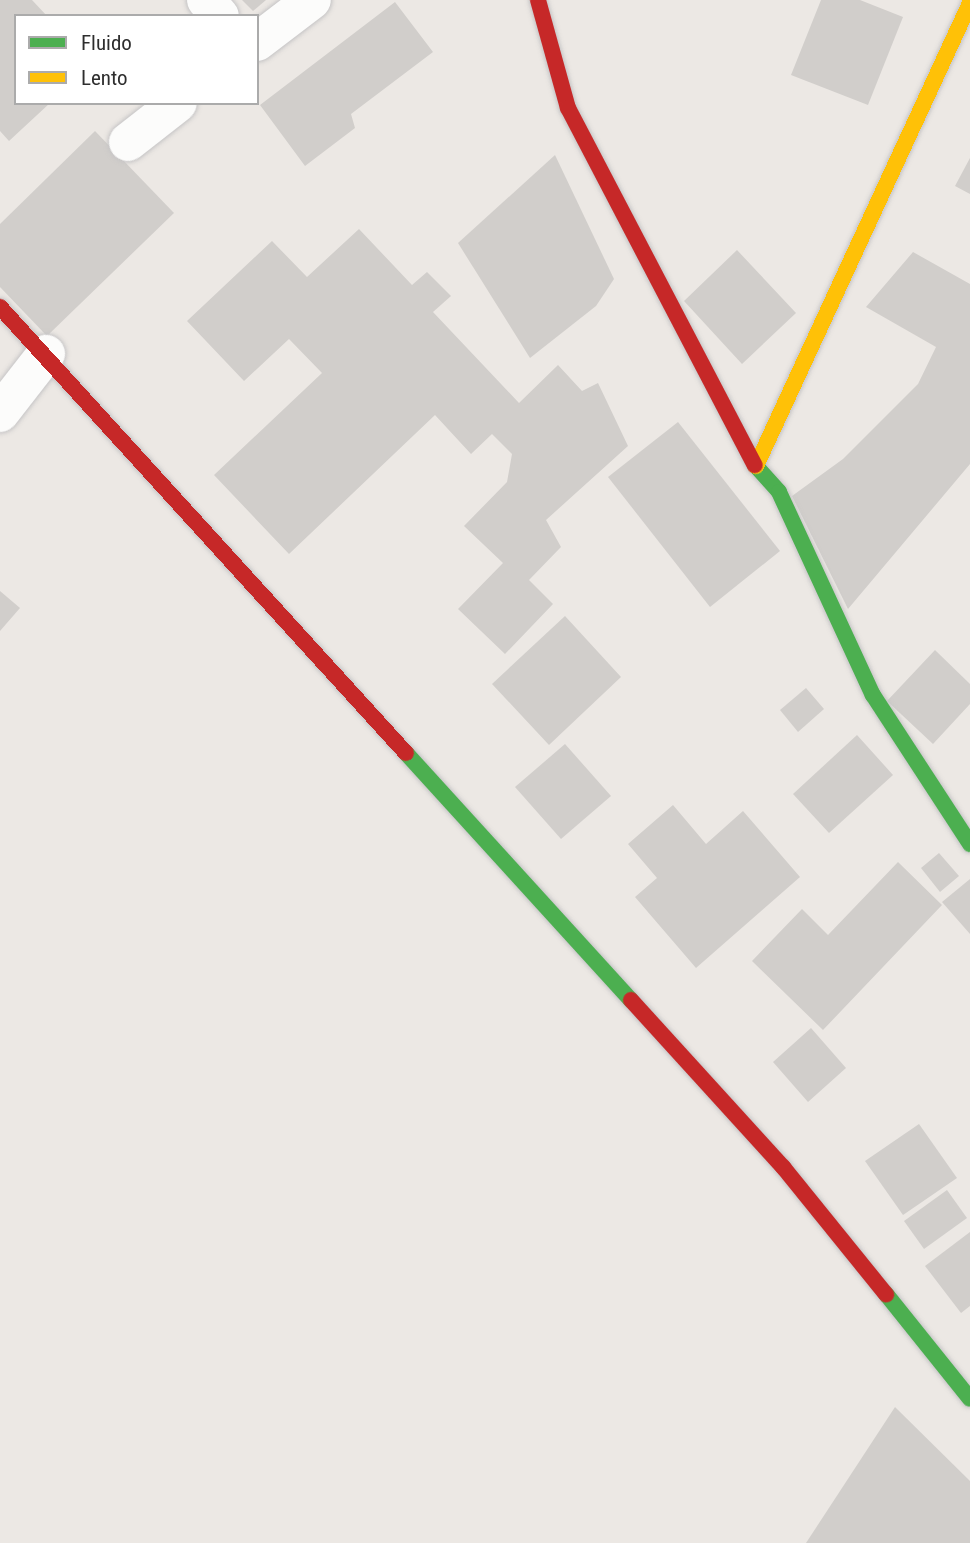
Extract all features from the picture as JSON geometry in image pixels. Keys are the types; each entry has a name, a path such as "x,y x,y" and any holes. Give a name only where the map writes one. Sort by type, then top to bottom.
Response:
{"street":[{"path":"206,0 218,14"},
{"path":"259,40 312,0"},
{"path":"538,0 568,107 756,466 779,492 873,695 970,844"},
{"path":"756,466 970,3"},
{"path":"128,142 175,105"},
{"path":"0,307 46,354 783,1167 970,1399"},
{"path":"0,413 46,354"}],"building":[{"path":"0,0 32,0 45,14 14,14 14,105 48,105 9,141 0,131"},
{"path":"242,0 266,0 253,11"},
{"path":"821,0 860,0 903,17 868,105 791,75"},
{"path":"395,2 433,52 351,114 355,128 305,166 260,105"},
{"path":"95,131 174,213 47,336 0,287 0,224"},
{"path":"555,155 614,279 596,306 530,358 458,243"},
{"path":"970,158 970,194 955,186"},
{"path":"359,229 412,285 427,272 451,296 433,312 519,403 558,365 582,391 598,383 628,446 546,520 561,547 529,580 553,604 505,654 458,609 503,563 464,526 507,482 512,454 492,434 471,454 435,415 289,554 214,475 322,373 289,339 244,381 187,321 272,241 307,277"},
{"path":"737,250 796,313 742,364 684,301"},
{"path":"913,252 970,284 970,464 848,609 792,496 843,459 918,384 936,347 866,307"},
{"path":"678,422 780,551 710,607 608,477"},
{"path":"0,591 20,608 0,631"},
{"path":"565,616 621,677 549,745 492,684"},
{"path":"935,650 970,684 970,704 933,744 887,701"},
{"path":"806,688 824,709 798,732 780,710"},
{"path":"857,735 893,775 829,833 793,794"},
{"path":"565,744 611,796 561,839 515,787"},
{"path":"673,805 706,844 743,811 800,877 696,968 635,897 657,878 628,844"},
{"path":"939,853 959,876 940,892 921,868"},
{"path":"898,862 942,905 823,1030 752,961 802,909 828,935"},
{"path":"970,879 970,934 942,902"},
{"path":"811,1028 846,1068 808,1102 773,1062"},
{"path":"919,1124 957,1178 903,1215 865,1161"},
{"path":"947,1190 967,1218 924,1249 904,1221"},
{"path":"970,1232 970,1306 961,1313 925,1266"},
{"path":"895,1407 970,1481 970,1543 806,1543"}],"traffic: fast":[{"path":"755,465 779,492 873,695 970,844"},
{"path":"406,753 631,1000"},
{"path":"886,1294 970,1399"}],"traffic: slow":[{"path":"756,466 970,3"}],"traffic: jam":[{"path":"538,0 568,108 755,465"},
{"path":"0,307 406,753"},
{"path":"631,1000 783,1167 886,1294"}]}
